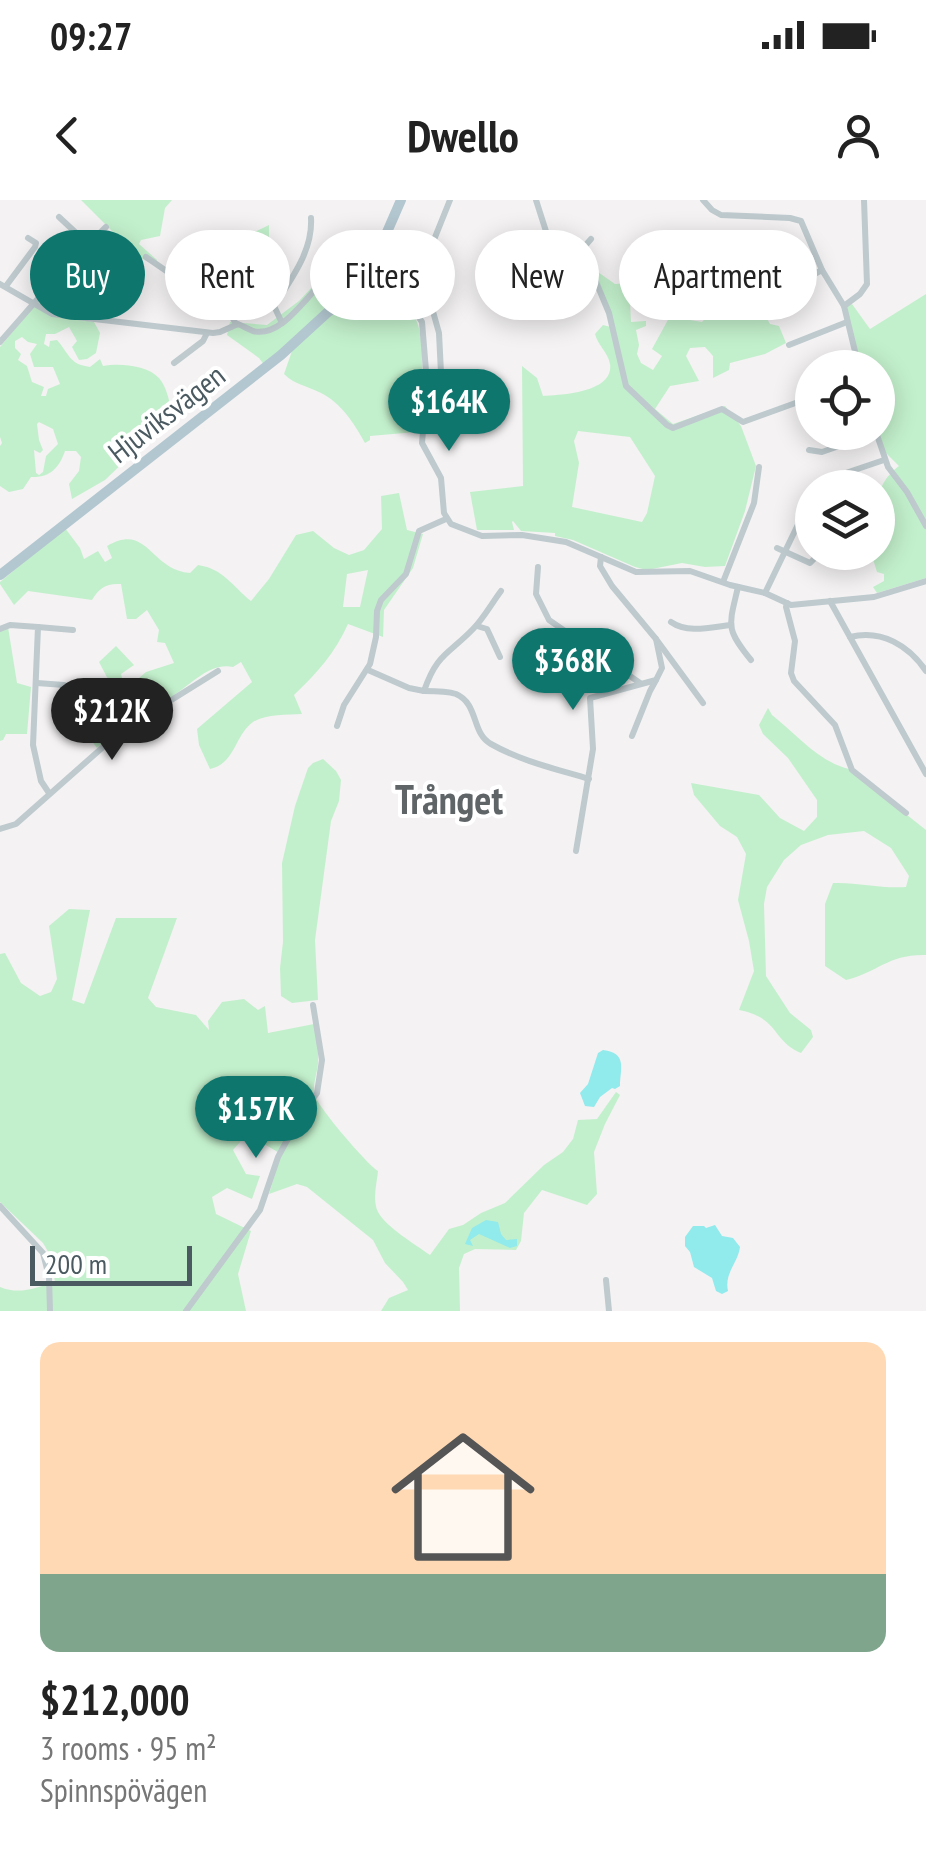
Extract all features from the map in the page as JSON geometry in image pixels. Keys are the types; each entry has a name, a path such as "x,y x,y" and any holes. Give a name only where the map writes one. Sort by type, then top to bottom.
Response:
{"main road":[{"path":"388,230 401,200"},
{"name":"Hjuviksvägen","path":"0,575 281,355 319,320"}],"street":[{"path":"438,230 450,200"},
{"path":"536,200 546,230"},
{"path":"703,200 720,215 801,221 822,270 844,306 854,350"},
{"path":"844,306 864,290 868,280 864,200"},
{"path":"59,217 73,230"},
{"path":"282,322 274,306 302,258 311,218"},
{"path":"103,230 106,227"},
{"path":"28,238 36,243 35,247 3,285 30,301"},
{"path":"146,258 232,316 236,324 256,332 282,322 310,296"},
{"path":"817,273 822,270"},
{"path":"599,288 609,313 626,386 668,425 674,428 722,409 743,422 795,403"},
{"path":"0,342 30,307"},
{"path":"99,320 207,332 220,332 236,324"},
{"path":"421,320 426,383 422,437 426,453 441,478 446,519 451,524 478,535 539,536 566,542 636,572 681,570 801,605 885,595 926,581"},
{"path":"436,320 441,373"},
{"path":"789,345 847,322"},
{"path":"174,363 203,341 207,332"},
{"path":"424,350 440,348"},
{"path":"808,450 828,450"},
{"path":"881,450 888,468 914,502 926,526"},
{"path":"855,470 884,460"},
{"path":"722,582 754,503 759,467"},
{"path":"337,726 347,700 368,670 381,600 406,574 419,531 446,519"},
{"path":"766,593 795,533"},
{"path":"777,548 795,555"},
{"path":"600,557 600,566 612,586 702,703"},
{"path":"538,567 536,594 549,620 641,684"},
{"path":"738,587 731,625 734,640 752,660"},
{"path":"424,691 442,655 478,626 501,590"},
{"path":"830,601 926,774"},
{"path":"787,603 795,641 791,673 794,681 835,725 852,770 906,813"},
{"path":"671,622 688,629 731,625"},
{"path":"0,629 10,625 73,630"},
{"path":"478,626 487,629 500,657"},
{"path":"38,627 33,745 41,781 50,793"},
{"path":"850,637 864,635 900,645 914,654 926,672"},
{"path":"632,736 662,668 656,639"},
{"path":"662,668 680,672"},
{"path":"368,670 409,688 454,694 473,710 481,737 490,744 589,780"},
{"path":"0,829 16,824 120,732 218,671"},
{"path":"576,851 593,737 590,698 656,680"},
{"path":"36,683 64,685"},
{"path":"186,1311 260,1210 278,1157 320,1087 320,1046 313,1005"},
{"path":"0,1206 43,1253 49,1276 50,1311"},
{"path":"606,1280 609,1311"}],"green space":[{"path":"81,200 172,200 165,208 160,236 145,239 145,230 111,230"},
{"path":"145,249 157,260 154,265 145,260"},
{"path":"599,273 619,284 619,320 646,321 646,326 636,330 637,354 641,363 653,370 662,356 652,349 668,320 768,320 779,326 786,343 765,354 730,363 729,370 713,378 713,356 705,347 690,348 686,356 699,381 670,386 655,409 673,424 725,406 741,426 756,466 725,566 682,563 647,570 555,533 521,531 513,521 514,530 477,530 470,492 523,486 522,366 537,378 543,396 586,390 604,381 609,373 609,360 595,334 603,325 615,328","holes":["578,431 630,437 655,476 642,522 572,507 579,463 574,441"]},
{"path":"310,289 310,320 416,320 422,356 416,432 370,436 365,443 335,402 284,374 292,351 268,370 259,358 227,335 230,322 267,325 274,320 290,320 290,308"},
{"path":"926,294 926,578 877,593 873,587 884,581 884,574 876,570 895,570 895,470 899,466 884,450 895,450 895,350 856,350 847,305 852,304 870,329"},
{"path":"30,311 30,320 94,322 100,333 96,353 87,359 79,360 72,347 77,341 69,327 46,334 44,344 49,347 50,341 57,340 70,358 83,366 90,367 100,359 103,366 147,370 161,381 171,409 179,408 183,415 105,480 72,499 69,484 79,471 81,457 76,451 65,451 53,471 43,476 31,477 23,489 9,492 0,486 0,347","holes":["22,337 37,344 30,354 34,367 53,367 60,384 48,389 46,396 41,396 44,387 32,382 27,366 18,360 21,354 15,341","37,424 53,429 58,444 46,456 39,475 34,450 43,450"]},
{"path":"399,493 407,530 423,534 413,568 384,610 383,637 348,624 325,662 294,695 302,714 258,719 242,734 225,761 210,769 199,745 197,729 252,682 241,662 233,667 215,668 169,698 138,709 97,748 67,708 69,684 79,685 84,694 95,696 110,683 99,662 116,646 134,665 121,674 125,690 146,672 174,663 165,643 157,642 159,630 147,610 136,619 127,619 121,584 104,587 92,600 28,591 14,605 0,584 65,528 84,559 98,551 105,562 112,558 107,546 132,540 177,570 190,573 198,565 215,570 251,601 296,535 313,531 349,555 364,550 382,529 381,496","holes":["368,570 360,607 343,607 347,574"]},
{"path":"8,627 17,683 31,687 27,734 6,734 0,741 0,630"},
{"path":"768,708 808,746 849,769 926,830 926,955 902,957 846,980 825,966 825,904 833,883 906,887 909,876 891,848 864,831 828,835 801,845 784,860 767,887 766,976 790,1013 811,1030 813,1037 801,1053 784,1042 762,1018 739,1010 754,971 738,900 746,854 737,837 720,826 694,795 691,783 759,795 780,818 804,831 817,817 817,800 788,758 763,734 759,725"},
{"path":"323,759 341,780 339,801 331,821 315,940 318,1000 292,1003 281,996 282,863 308,768"},
{"path":"69,909 90,910 72,1000 84,1004 116,918 177,918 148,998 156,1007 196,1015 209,1030 208,1021 222,1002 244,999 258,1010 265,1006 268,1033 314,1024 318,1059 315,1096 378,1171 375,1202 382,1218 430,1255 449,1229 505,1203 563,1152 573,1139 578,1120 597,1119 616,1092 620,1095 594,1152 597,1194 587,1205 542,1190 524,1213 516,1250 475,1249 464,1254 459,1268 460,1311 381,1311 389,1298 408,1290 385,1263 373,1240 307,1187 297,1184 269,1194 281,1154 247,1134 233,1150 246,1174 260,1176 252,1199 227,1188 212,1197 216,1214 251,1231 238,1274 246,1311 0,1311 0,1287 21,1291 55,1282 50,1255 43,1243 0,1202 0,954 5,953 21,983 40,996 51,992 57,979 49,926"}],"water":[{"path":"603,1050 619,1058 620,1086 600,1097 594,1107 585,1106 580,1093"},
{"path":"486,1220 498,1222 501,1234 506,1240 517,1239 517,1246 510,1248 479,1234 470,1240 473,1246 465,1244 472,1228"},
{"path":"715,1225 722,1236 733,1238 740,1247 728,1279 728,1291 722,1294 716,1291 712,1278 694,1267 685,1246 685,1237 693,1226"}],"district":[{"name":"Trånget","path":"449,799"}]}
